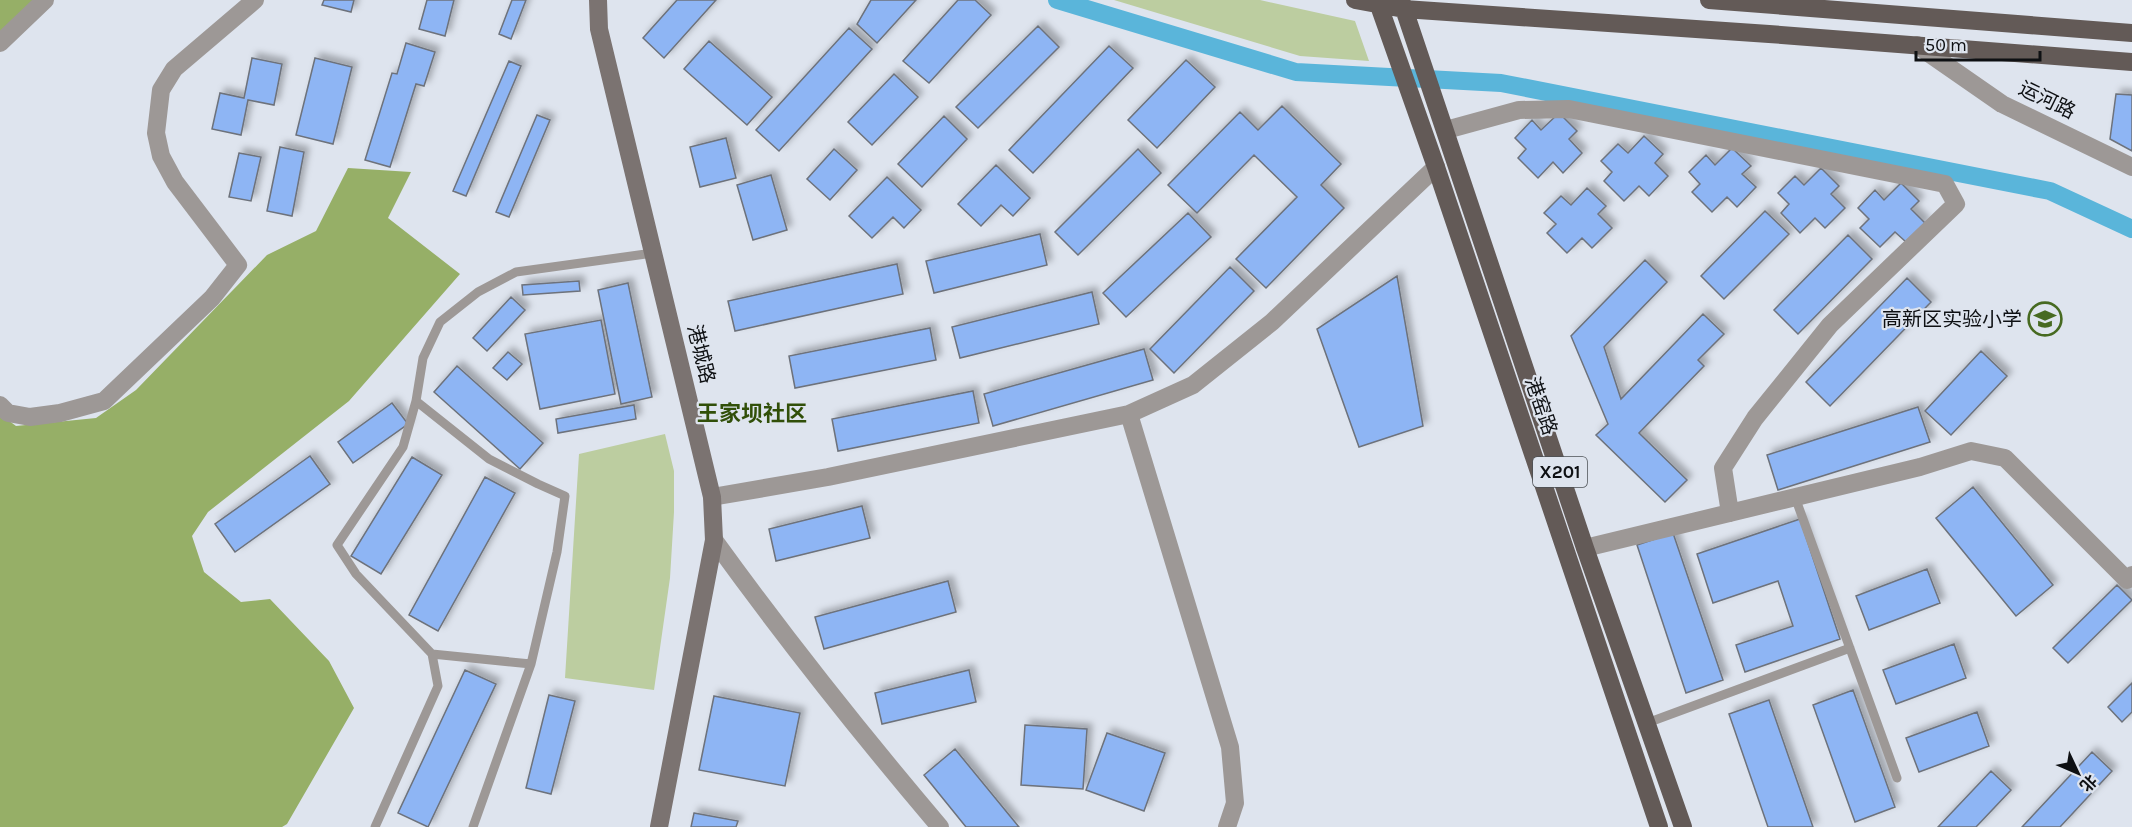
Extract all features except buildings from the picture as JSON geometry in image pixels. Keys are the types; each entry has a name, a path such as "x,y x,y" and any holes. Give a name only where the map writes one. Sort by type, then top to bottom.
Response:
{"main road":[{"path":"1354,0 2132,62"},
{"path":"1709,0 2132,33"},
{"name":"港窑路","path":"1378,2 1422,125 1659,827"},
{"name":"港窑路","path":"1403,5 1585,548 1683,827"}],"street":[{"path":"0,43 45,0"},
{"path":"0,405 8,413 30,417 60,413 104,401 212,298 238,265 175,182 160,156 156,133 161,90 174,69 255,0"},
{"name":"港城路","path":"598,0 599,28 712,497 714,540 659,827"},
{"name":"运河路","path":"1917,45 2002,104 2132,167"},
{"path":"1443,123 1520,110 1569,109 1945,184 1956,204 1830,325 1755,418 1723,468 1730,513"},
{"path":"712,497 828,477 1129,414 1193,385 1272,322 1436,167"},
{"path":"1129,414 1230,747 1235,803 1227,827"},
{"path":"1585,548 1920,466 1971,451 2005,458 2130,580"},
{"path":"714,540 774,623 891,770 940,827"}],"lane":[{"path":"375,827 438,686 432,654 356,574 337,545 403,447 416,401 423,358 440,322 478,292 516,272 653,253"},
{"path":"416,401 489,459 565,496 557,552 531,664 473,827"},
{"path":"1795,497 1897,778"},
{"path":"1647,723 1850,648"},
{"path":"432,654 531,664"}],"green space":[{"path":"0,0 34,0 0,35"},
{"path":"1114,0 1260,0 1355,21 1369,61 1300,56"},
{"path":"348,168 411,172 388,218 460,274 349,401 208,512 192,536 204,572 241,602 270,599 329,661 354,708 287,824 282,827 0,827 0,414 16,426 96,418 136,390 267,255 316,231"},
{"path":"665,434 674,471 674,512 670,578 654,690 565,678 579,454"}],"waterway":[{"path":"1057,0 1296,72 1501,83 2050,191 2132,229"}],"place":[{"name":"高新区实验小学","path":"2045,319"}],"district":[{"name":"王家坝社区","path":"752,414"}]}
